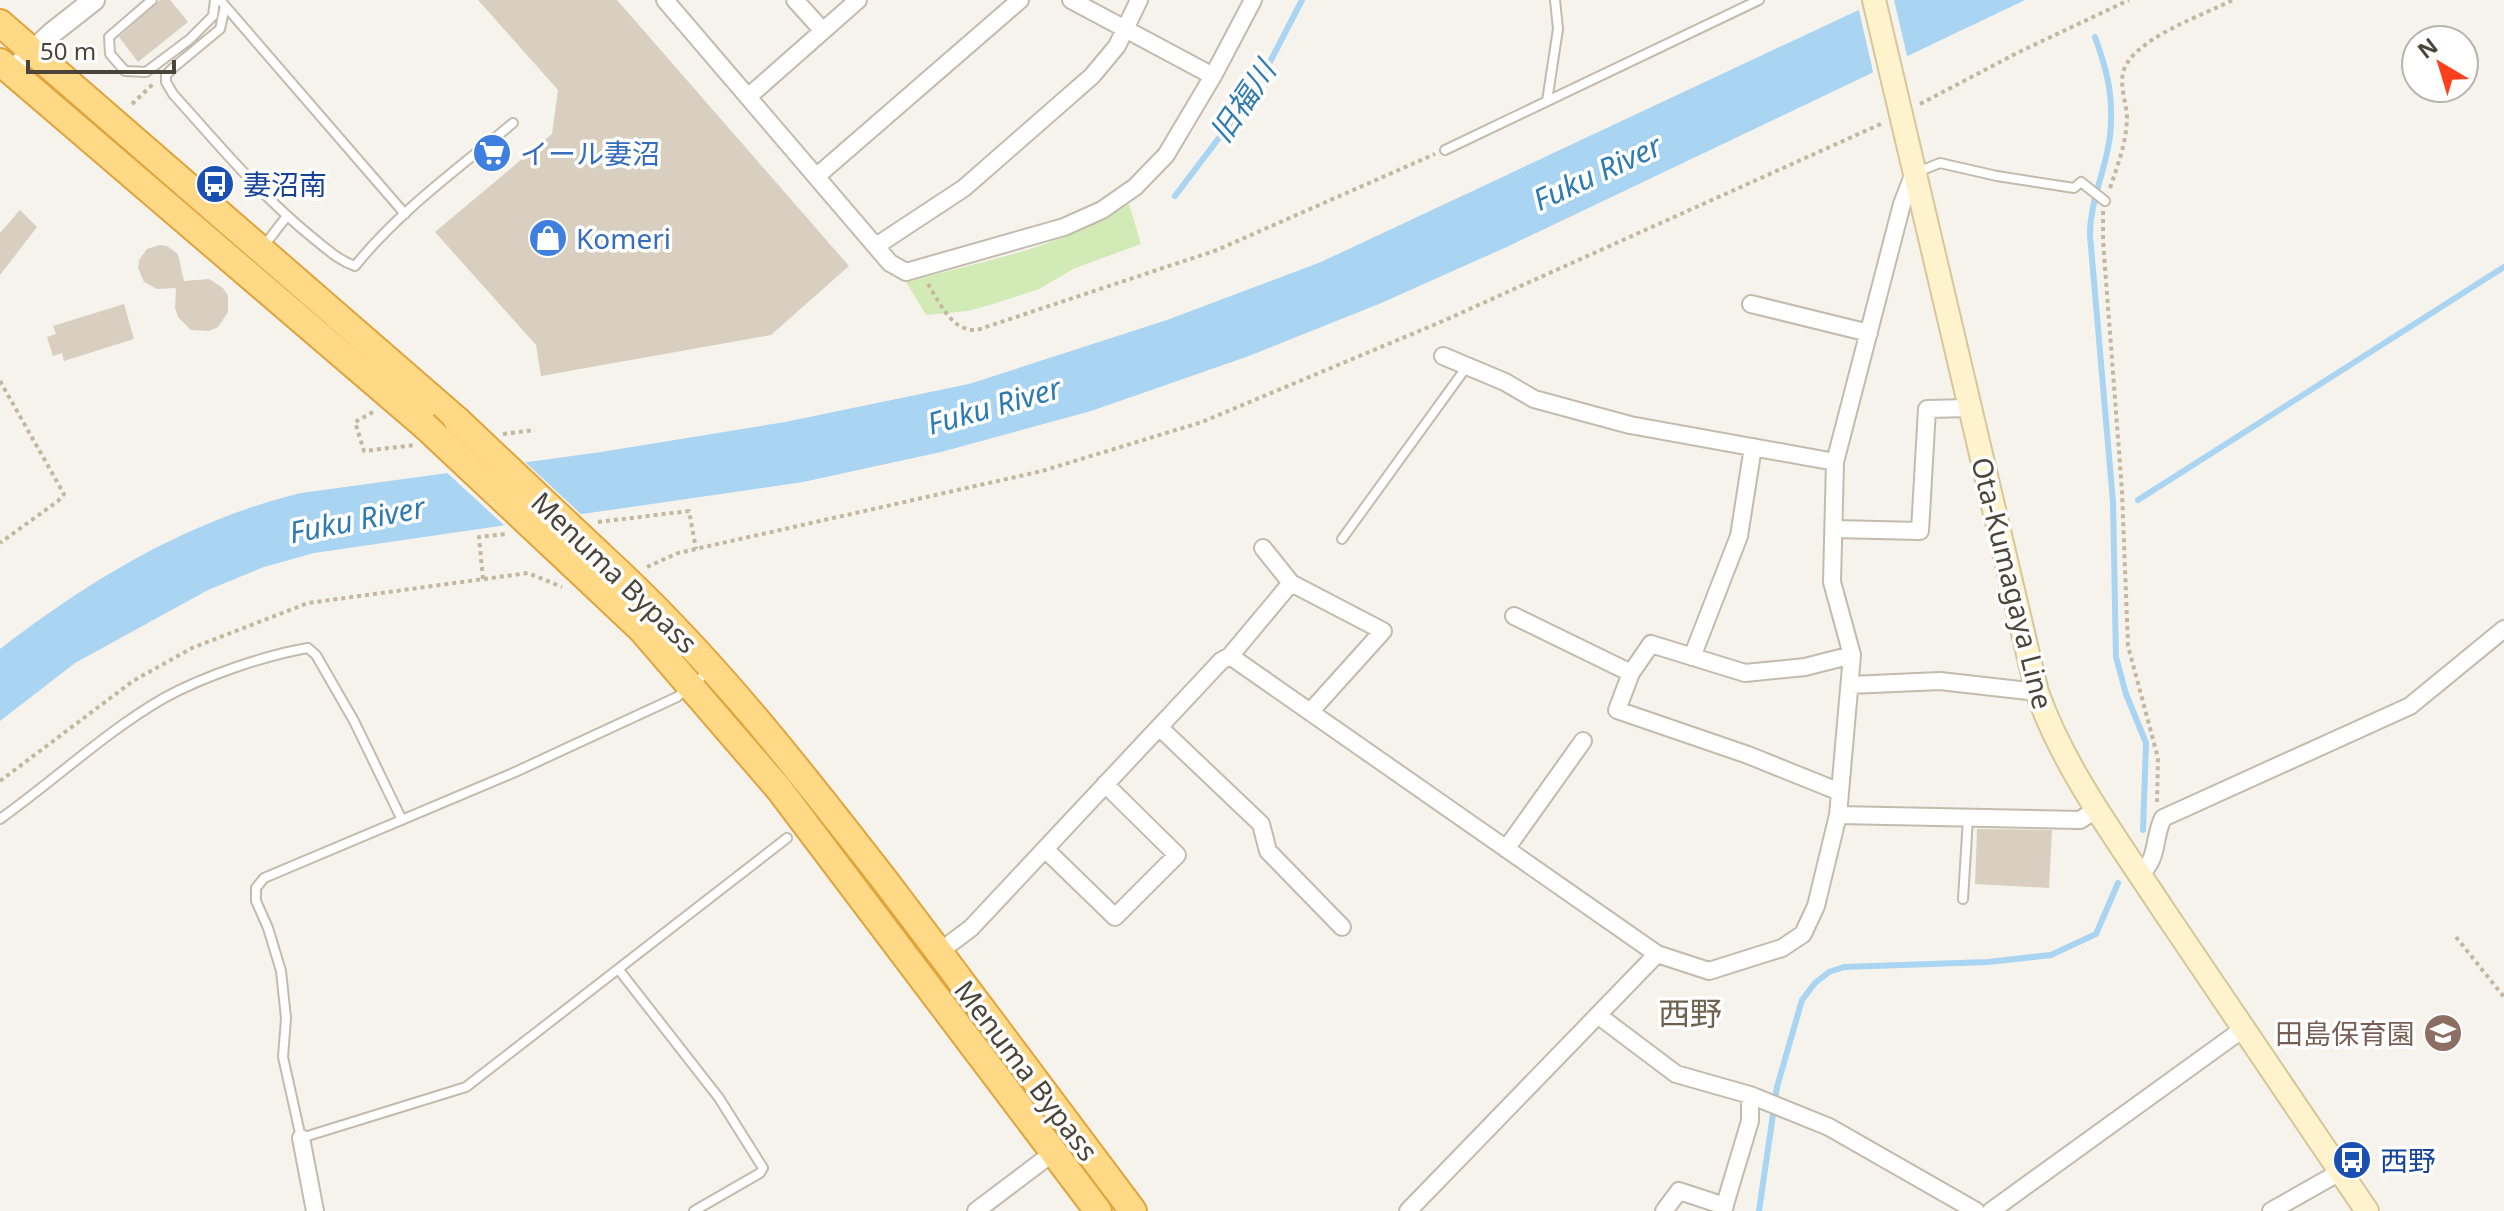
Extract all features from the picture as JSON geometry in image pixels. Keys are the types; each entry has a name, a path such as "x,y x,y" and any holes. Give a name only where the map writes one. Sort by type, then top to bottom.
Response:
{"highway":[{"name":"Menuma Bypass","path":"0,23 457,420 655,607 713,668 798,768 1133,1211"},
{"name":"Menuma Bypass","path":"6,67 424,425 622,610 692,686 779,789 1098,1211"}],"main road":[{"name":"Ota-Kumagaya Line","path":"1874,0 1896,115 1914,173 2037,692 2049,726 2097,809 2367,1211"}],"street":[{"path":"6,67 33,50 94,0"},
{"path":"665,0 890,263 906,272 1086,219 1119,199 1150,174 1166,155 1253,0"},
{"path":"795,0 823,31"},
{"path":"749,96 858,0"},
{"path":"817,176 1020,0"},
{"path":"1071,0 1213,76"},
{"path":"876,246 964,188 1092,76 1117,46 1139,0"},
{"path":"1230,656 1657,954 1709,971 1782,948 1803,934 1816,906 1838,815 1850,685 1852,655 1832,582 1835,462 1902,204 1914,173"},
{"path":"1751,304 1869,333"},
{"path":"1443,356 1468,365 1534,399 1630,425 1835,462"},
{"path":"1834,529 1920,531 1927,409 1970,408"},
{"path":"1692,657 1739,536 1753,447"},
{"path":"1263,548 1291,583 1383,631 1310,712"},
{"path":"939,952 971,928 1221,661 1230,656 1291,583"},
{"path":"1514,616 1631,673"},
{"path":"2140,874 2153,859 2157,832 2163,818 2410,706 2504,629"},
{"path":"1840,792 1748,755 1617,710 1631,673 1651,644 1745,673 1805,667 1852,655"},
{"path":"1850,685 1940,681 2037,692"},
{"path":"1159,727 1261,824 1268,851 1342,927"},
{"path":"1506,849 1583,741"},
{"path":"1045,849 1115,917 1177,855 1105,784"},
{"path":"1838,815 2080,820 2097,809"},
{"path":"1408,1211 1657,954"},
{"path":"1599,1016 1676,1074 1750,1095 1829,1127 1976,1211"},
{"path":"1991,1211 2243,1029"},
{"path":"1664,1211 1679,1191 1724,1209 1750,1121 1750,1095"},
{"path":"301,1138 315,1211"},
{"path":"976,1211 1054,1152"},
{"path":"2271,1211 2340,1172"}],"lane":[{"path":"152,0 109,37 110,54 125,71 146,72 190,39 213,16 220,2"},
{"path":"1547,101 1558,29 1555,0"},
{"path":"1445,150 1759,0"},
{"path":"220,2 405,214"},
{"path":"220,2 220,29 173,68 166,75 166,82 173,94 287,216 342,261 355,266 369,247 405,214 513,123"},
{"path":"1914,173 1940,163 2074,188 2081,182 2105,201"},
{"path":"261,250 287,216"},
{"path":"1342,539 1468,365"},
{"path":"0,819 122,726 164,698 204,679 308,648 316,655 354,721 402,820"},
{"path":"713,668 663,704 264,878 256,888 256,901 281,971 286,1018 283,1057 301,1138 466,1087 787,838"},
{"path":"1963,899 1968,817"},
{"path":"619,970 719,1098 763,1168 760,1173 694,1211"},
{"path":"1078,1185 1101,1169"}],"path":[{"path":"641,572 653,562 696,549 1042,471 1202,422 1443,321 1896,115 2129,0"},
{"path":"2163,818 2157,806 2158,758 2128,646 2122,491 2103,241 2105,201 2126,136 2127,113 2122,82 2129,58 2146,43 2233,0"},
{"path":"132,104 155,83"},
{"path":"925,277 952,321 967,331 977,330 1217,250 1445,150"},
{"path":"0,381 64,494 0,543"},
{"path":"689,511 696,549"},
{"path":"479,537 483,579"},
{"path":"2456,937 2504,997"}],"green space":[{"path":"1129,204 1141,244 1075,268 1039,289 967,311 926,315 906,282 1049,242 1077,232"}],"water":[{"name":"Fuku River","path":"1880,0 2025,0 1511,245 1379,304 1249,356 1091,411 941,452 803,482 314,553 264,567 208,590 75,663 0,721 0,649 106,576 220,519 301,493 601,452 785,422 969,384 1167,320 1321,262"}],"pier":[{"path":"1870,0 1894,0 1908,60 1874,76 1858,6"},
{"path":"522,459 584,517 507,528 444,470"}],"building":[{"path":"160,0 170,0 188,22 138,62 119,37"},
{"path":"478,0 617,0 849,266 771,335 541,376 536,345 435,232 552,134 558,90"},
{"path":"20,210 37,227 0,275 0,233"},
{"path":"160,245 178,254 184,281 209,279 223,288 228,296 228,312 218,327 209,331 191,330 178,317 176,288 157,289 144,282 138,268 139,260 147,249"},
{"path":"124,304 134,339 64,361 62,353 53,356 47,337 56,334 53,326"},
{"path":"1977,829 2052,830 2049,888 1975,884"}],"waterway":[{"name":"旧福川","path":"1175,196 1256,89 1302,0"},
{"path":"2095,37 2109,86 2111,122 2090,235 2113,502 2116,657 2126,694 2146,743 2143,830"},
{"path":"2138,500 2504,267"},
{"path":"1759,1211 1777,1087 1802,1000 1815,983 1829,972 1844,967 1988,962 2051,955 2096,934 2118,883"}],"place":[{"name":"イール妻沼","path":"492,153"},
{"name":"妻沼南","path":"215,184"},
{"name":"Komeri","path":"548,238"},
{"name":"田島保育園","path":"2443,1033"},
{"name":"西野","path":"2352,1160"}],"district":[{"name":"西野","path":"1690,1012"}]}
